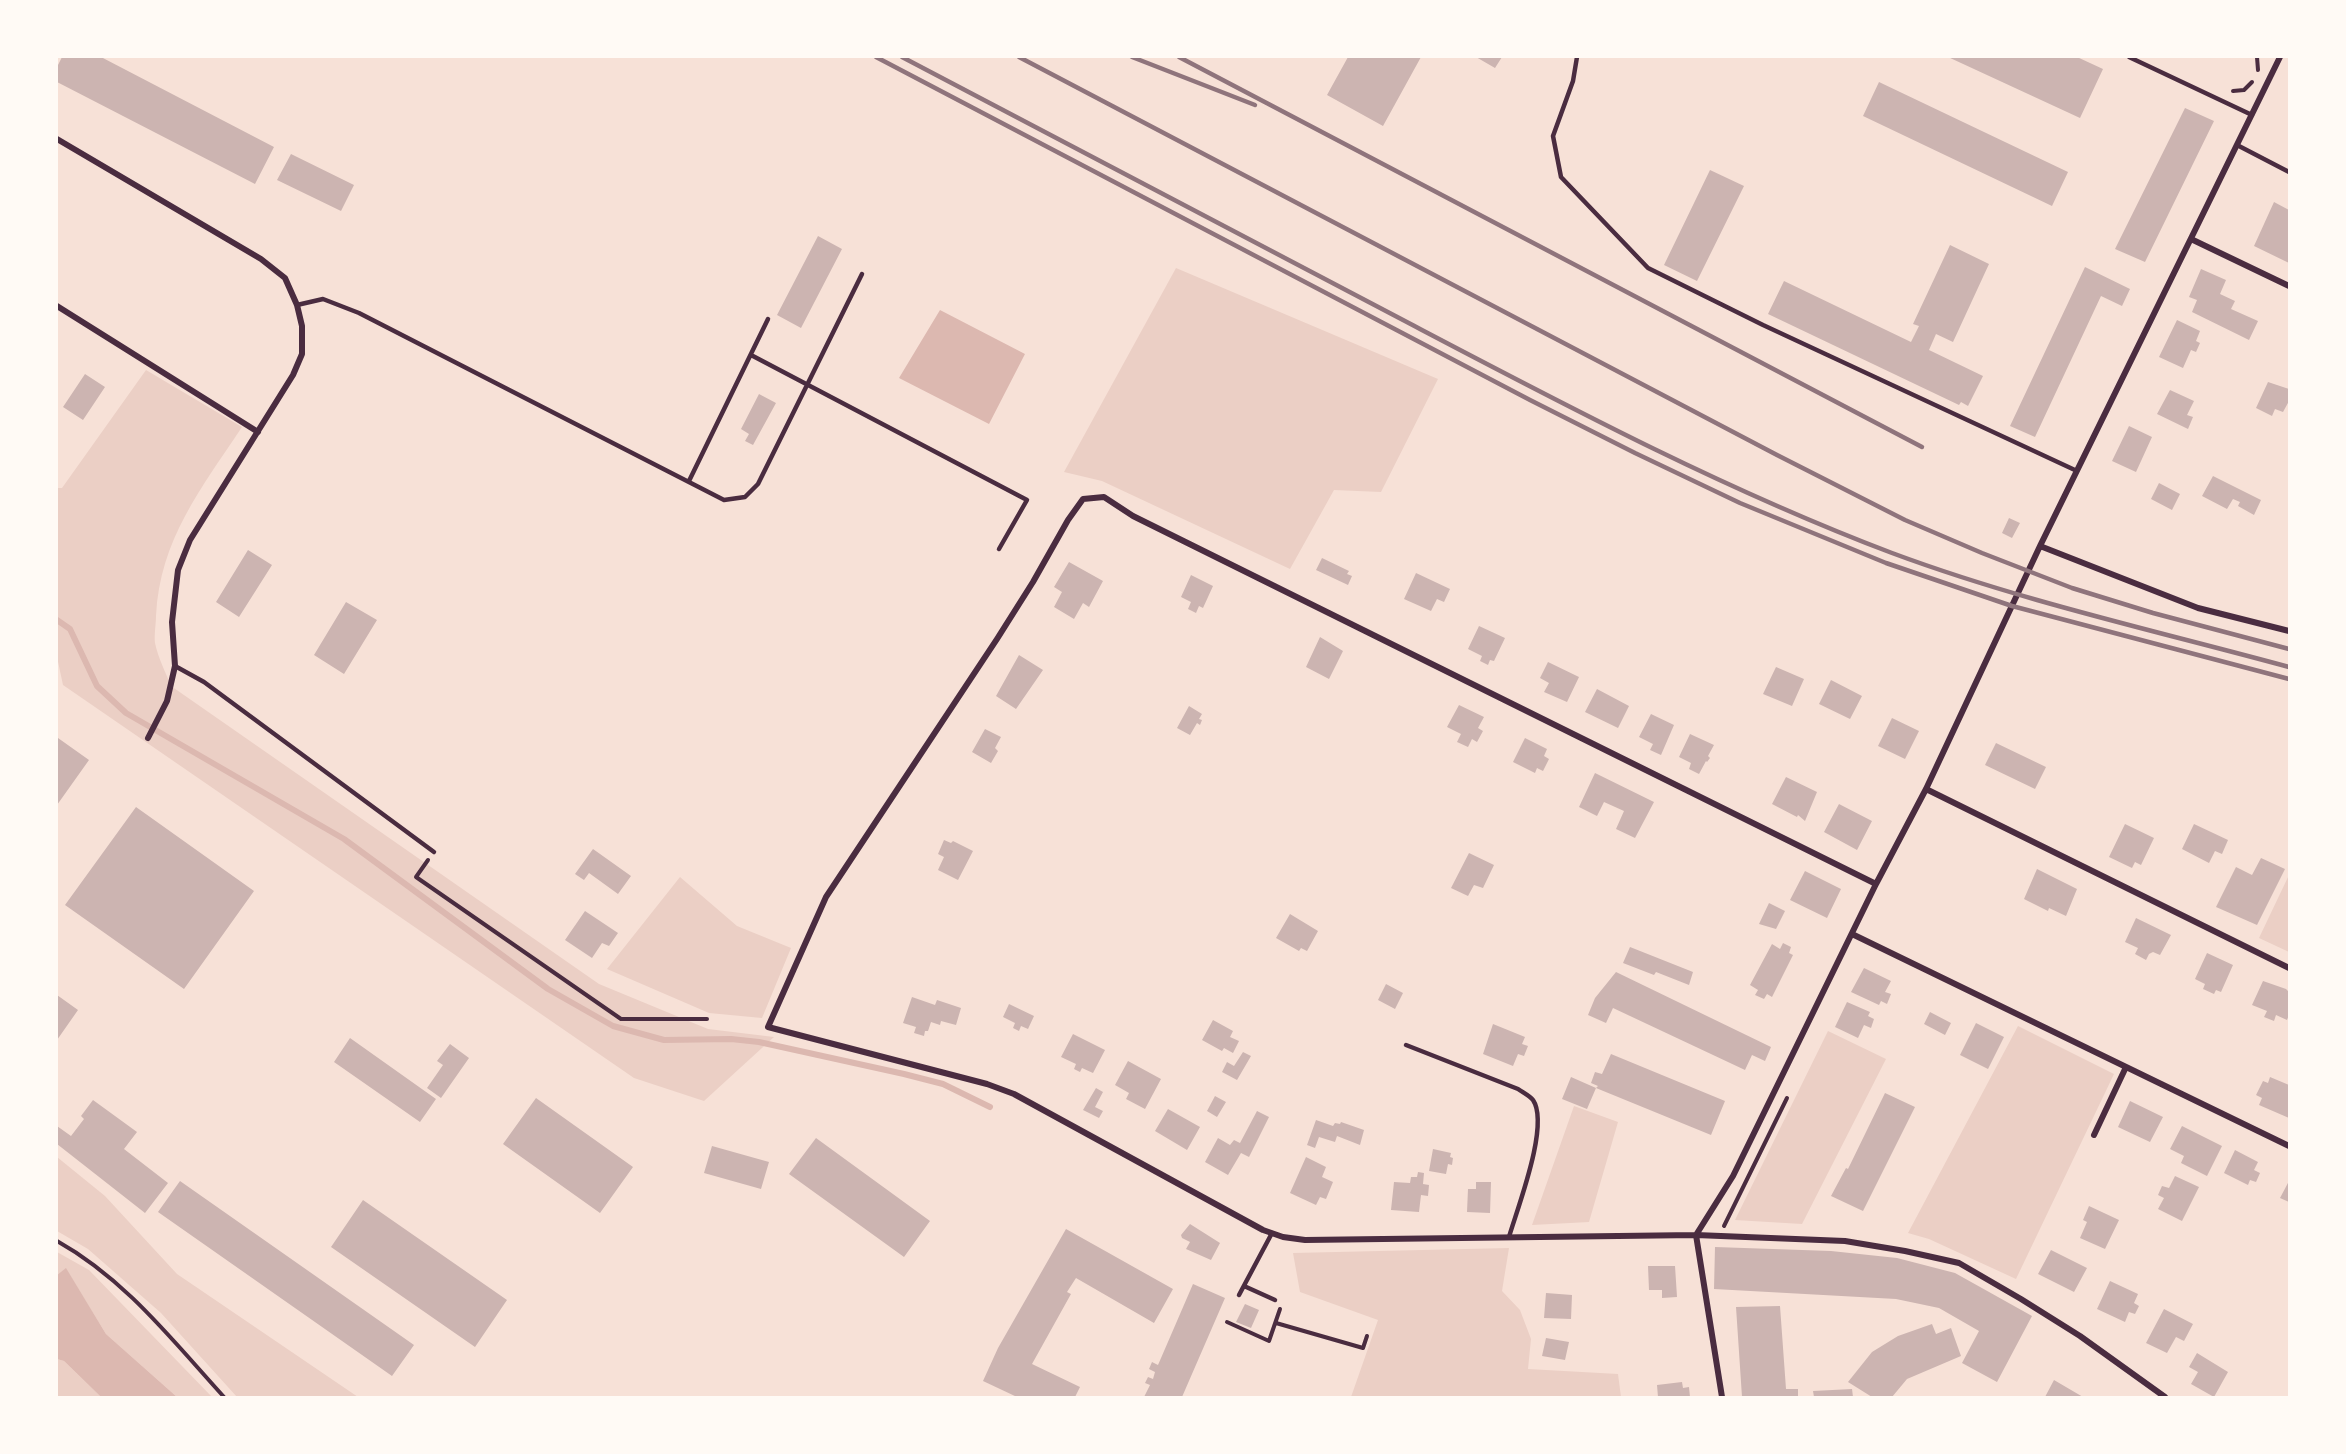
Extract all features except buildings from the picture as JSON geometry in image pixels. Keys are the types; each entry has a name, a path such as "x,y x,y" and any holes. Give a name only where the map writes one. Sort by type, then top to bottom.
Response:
{"street":[{"path":"1722,1397 1696,1235 1732,1176 1876,884 1926,789 2040,546 2280,57"},
{"path":"57,139 261,259 285,278 297,305 302,326 302,354 293,375 190,540 178,570 172,622 175,666 167,701 148,738"},
{"path":"2191,239 2289,286"},
{"path":"57,306 258,432"},
{"path":"1876,884 1133,516 1104,497 1083,499 997,639 826,897 768,1027 987,1084 1014,1094 1272,1233 1305,1240 1696,1235 1845,1241 1959,1263 2080,1336 2164,1397"},
{"path":"2040,546 2199,608 2289,631"},
{"path":"1926,789 2289,968"},
{"path":"1852,934 2289,1146"},
{"path":"2094,1135 2127,1067"}],"lane":[{"path":"1577,57 1573,81 1553,136 1561,177 1648,268 1773,330 2077,471"},
{"path":"2129,57 2252,115"},
{"path":"2237,145 2289,171"},
{"path":"297,305 323,299 359,313 724,500 745,496 759,484 861,274"},
{"path":"689,481 768,319"},
{"path":"751,355 1027,500 999,549"},
{"path":"175,666 204,682 434,852"},
{"path":"1406,1045 1518,1089 1533,1100 1539,1115 1537,1143 1509,1237"},
{"path":"1239,1295 1272,1233"},
{"path":"1244,1286 1275,1300"}],"path":[{"path":"2232,91 2244,90 2252,83 2259,69 2257,57"},
{"path":"434,852 416,877 621,1019 707,1019"},
{"path":"57,1241 84,1256 110,1276 144,1309 224,1397"},
{"path":"1227,1322 1269,1341 1282,1303"},
{"path":"1276,1323 1363,1348 1367,1336"}],"shaded area":[{"path":"1176,268 1438,379 1381,492 1334,490 1290,569 1102,481 1064,472"},
{"path":"940,310 1025,354 989,424 899,378"},
{"path":"146,370 242,427 185,516 165,563 159,588 155,643 171,686 599,984 708,1029 774,1037 704,1101 634,1078 63,685 57,657 57,488 62,488"},
{"path":"2289,875 2289,952 2259,938"},
{"path":"680,877 737,926 791,948 762,1018 709,1013 607,969"},
{"path":"2018,1026 2114,1074 2016,1279 1929,1239 1908,1233"},
{"path":"1828,1031 1886,1059 1802,1224 1735,1220"},
{"path":"1574,1106 1618,1122 1589,1222 1532,1225"},
{"path":"57,1157 105,1196 177,1274 358,1397 237,1397 161,1313 88,1249 57,1231"},
{"path":"1509,1248 1502,1291 1520,1310 1531,1339 1528,1369 1618,1374 1621,1397 1351,1397 1378,1320 1300,1292 1293,1253"},
{"path":"57,1252 89,1270 212,1397 177,1397 106,1334 66,1269 57,1275"},
{"path":"66,1268 106,1334 177,1397 101,1397 64,1361 57,1359 57,1275"},
{"path":"57,1359 64,1361 101,1397 57,1397"}],"waterway":[{"path":"57,620 70,629 97,686 126,713 344,839 548,989 613,1026 664,1040 731,1039 759,1042 943,1084 990,1107"}],"railway":[{"path":"876,57 1530,400 1740,503 1886,563 2012,606 2289,679"},
{"path":"902,57 1523,383 1644,444 1767,501 1892,553 1990,586 2289,667"},
{"path":"1019,57 1905,520 2072,588 2153,613 2289,649"},
{"path":"1132,57 1255,105"},
{"path":"1179,57 1922,447"}]}
